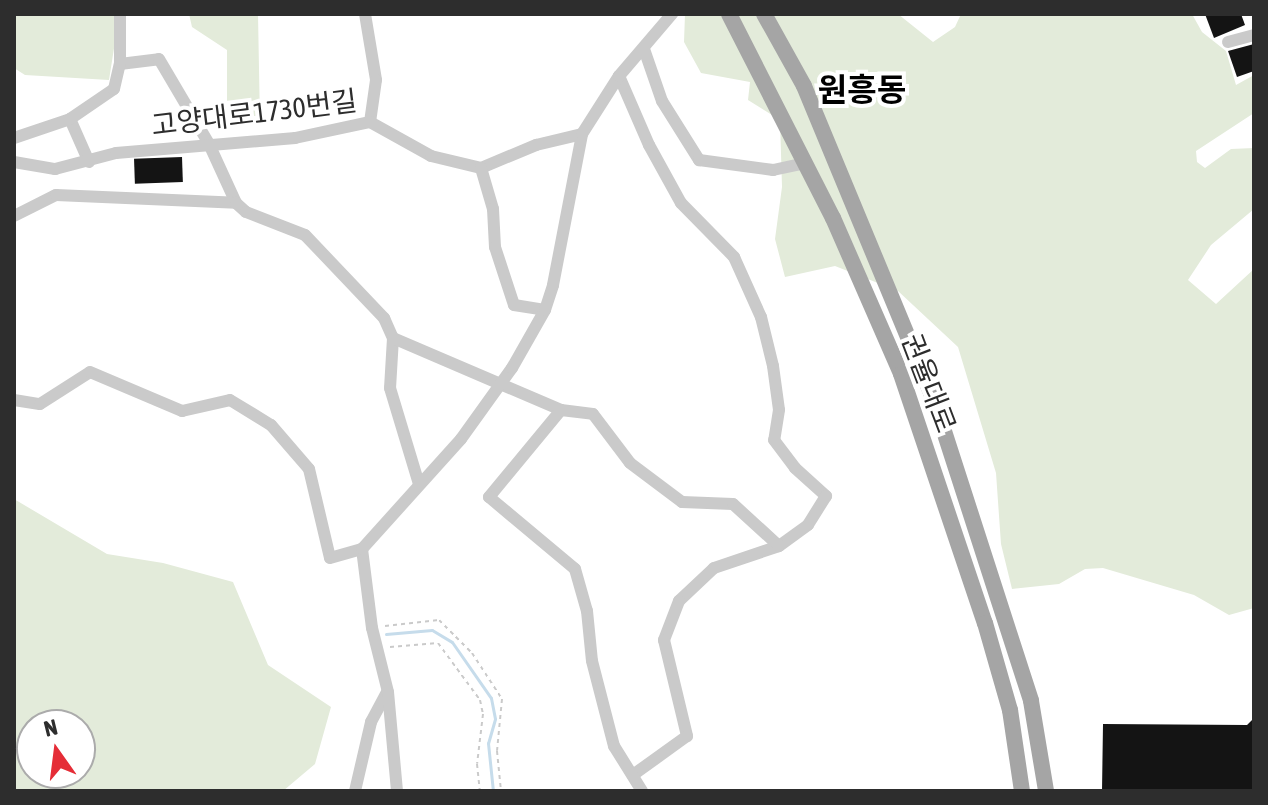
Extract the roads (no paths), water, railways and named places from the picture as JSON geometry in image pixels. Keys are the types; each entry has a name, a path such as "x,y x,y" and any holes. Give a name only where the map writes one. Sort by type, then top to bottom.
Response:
{"main road":[{"name":"권율대로","path":"729,14 806,163 901,374 985,623 1010,710 1022,791"},
{"name":"권율대로","path":"764,14 804,86 933,397 1031,701 1046,791"},
{"path":"1008,791 1017,758"}],"street":[{"path":"14,138 70,119 114,89 120,64 120,14"},
{"path":"365,14 376,80 370,122"},
{"path":"14,400 40,404 90,372 182,411 230,400 271,425 309,469 330,558 362,549 461,439 501,385 545,310 582,134 619,76 672,14"},
{"path":"1228,42 1254,35"},
{"path":"644,49 662,101 699,160 773,170 806,163"},
{"path":"120,64 159,59 209,144 236,203 246,212 305,235 384,318 393,338 390,388 419,484"},
{"path":"619,76 649,145 681,203 734,257 761,317 773,366 779,410 774,440 795,468 826,496 808,525 779,546 714,568 679,601 664,640 687,736 633,775"},
{"path":"70,119 89,162"},
{"name":"고양대로1730번길","path":"14,162 55,169 116,153 295,138 370,122 431,156 481,168"},
{"path":"545,310 514,305 495,247 493,209 481,168 536,145 582,134"},
{"path":"14,216 56,195 236,203"},
{"path":"393,338 561,410 593,414 630,463 682,502 733,504 779,546"},
{"path":"561,410 489,497 575,569 587,611 592,661 614,746 642,791"},
{"path":"362,549 372,628 388,692 397,791"},
{"path":"355,791 371,722 388,692"}],"waterway":[{"path":"386,634 432,630 452,642 491,698 495,719 488,743 493,791"}],"district":[{"name":"원흥동","path":"862,90"}]}
